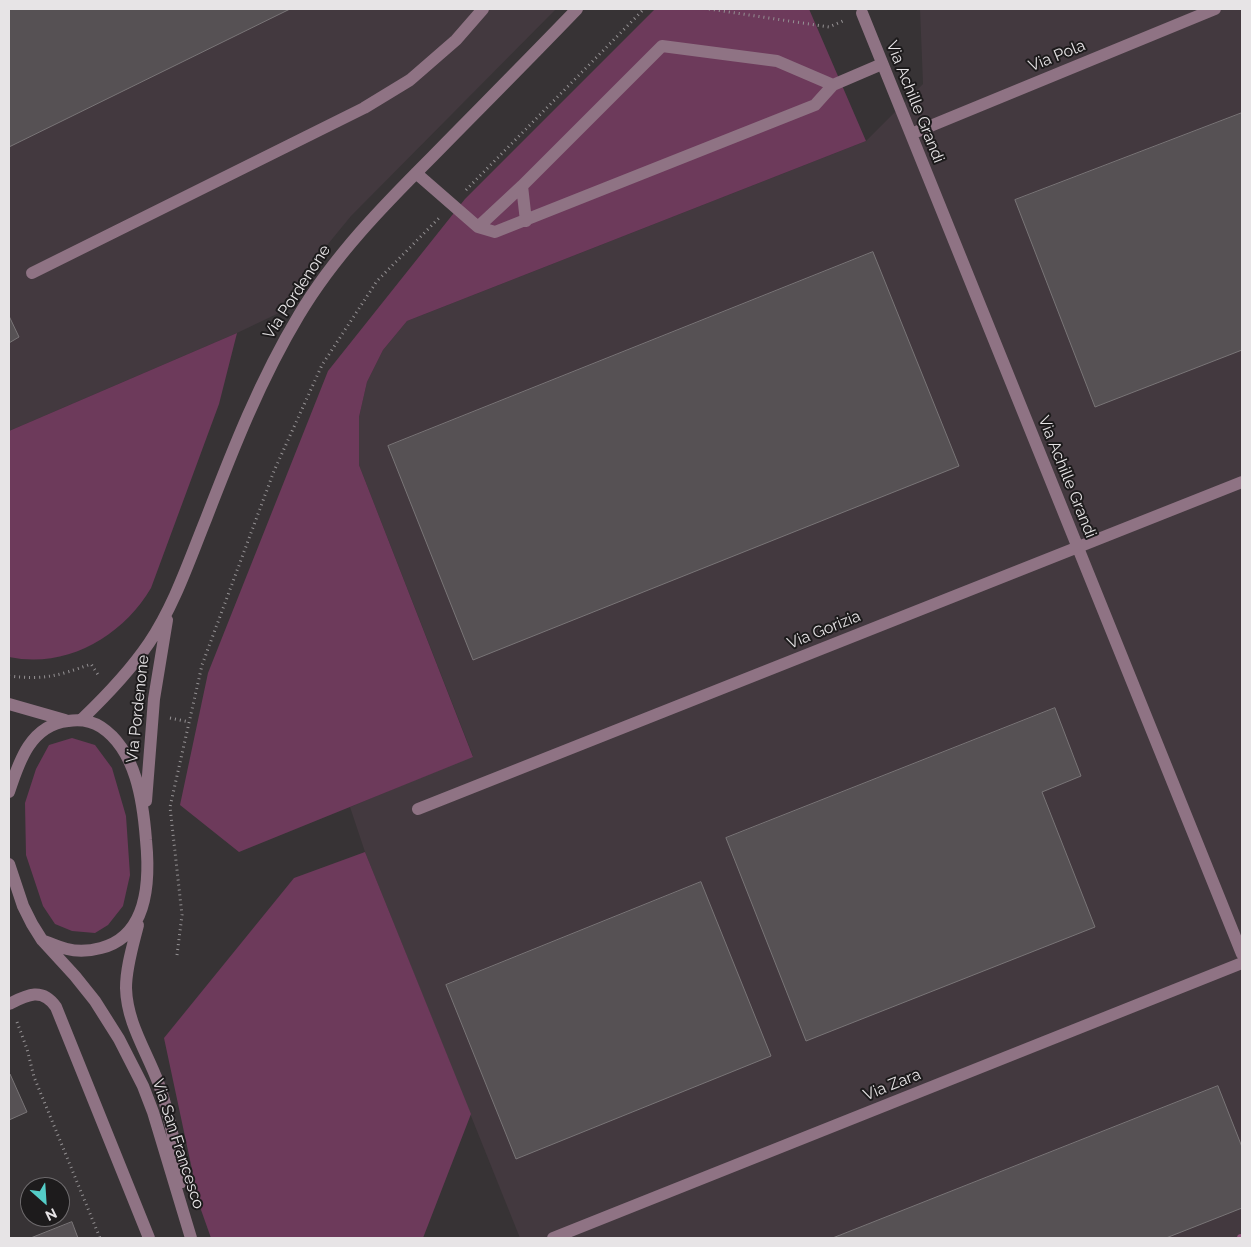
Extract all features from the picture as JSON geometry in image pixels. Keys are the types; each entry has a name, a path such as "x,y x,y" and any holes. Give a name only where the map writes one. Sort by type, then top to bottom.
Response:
{"street":[{"path":"32,273 364,108 410,80 456,40 483,9"},
{"name":"Via Pordenone","path":"82,719 116,685 143,652 157,630 182,580 262,381 300,312 337,259 416,172 577,9"},
{"name":"Via Pola","path":"911,134 1215,9"},
{"name":"Via Achille Grandi","path":"860,10 1242,954"},
{"path":"478,227 522,186 662,46 777,61 833,85"},
{"path":"416,172 478,227 494,232 526,221 815,105 833,85 882,64"},
{"path":"522,186 526,221"},
{"name":"Via Gorizia","path":"418,809 1242,482"},
{"name":"Via Pordenone","path":"145,818 154,699 170,605"},
{"path":"9,704 68,720"},
{"path":"9,792 19,763 33,740 49,725 68,720 82,719 106,731 124,753 136,778 145,818"},
{"name":"Via San Francesco","path":"145,818 148,867 146,886 127,973 126,988 130,1017 163,1096 192,1238"},
{"name":"Via San Francesco","path":"9,864 23,906 42,940 75,976 94,1001 119,1039 141,1080 153,1112 192,1238"},
{"path":"42,940 67,949 96,950 125,937 134,927 141,914"},
{"name":"Via Zara","path":"553,1238 1242,963"},
{"path":"10,1003 34,994 41,994 51,1000 60,1014 149,1238"}],"path":[{"path":"177,955 182,915 170,807 202,665 274,471 322,365 377,281 644,9"},
{"path":"708,9 829,27 860,10"},
{"path":"10,1003 27,1049 34,1077 100,1238"}],"shaded area":[{"path":"9,9 556,9 351,216 310,266 281,312 237,333 9,431"},
{"path":"655,9 809,9 866,141 407,321 383,350 367,382 359,417 359,465 473,757 239,852 180,805 208,673 328,371 465,199"},
{"path":"920,9 1242,9 1242,1238 520,1238 365,852 350,807 473,756 359,465 359,417 367,382 383,350 407,321 866,141 923,84"},
{"path":"237,333 219,404 151,588 139,606 108,635 71,653 51,658 9,657 9,431"},
{"path":"72,738 95,745 112,768 126,816 130,875 123,906 108,925 95,933 72,931 55,924 43,906 26,855 25,803 36,769 49,745"},
{"path":"365,852 471,1114 423,1238 211,1238 200,1207 164,1038 294,878"}],"building":[{"path":"9,9 290,9 9,147"},
{"path":"1242,113 1242,350 1095,407 1015,200"},
{"path":"873,252 959,466 473,660 388,446"},
{"path":"9,316 19,337 9,343"},
{"path":"1055,708 1081,776 1042,792 1095,927 806,1041 726,838"},
{"path":"701,882 771,1056 516,1159 446,985"},
{"path":"9,1074 27,1112 9,1120"},
{"path":"1218,1086 1242,1147 1242,1208 1166,1238 833,1238"},
{"path":"72,1222 78,1238 31,1238 59,1227 70,1227 70,1223"}]}
